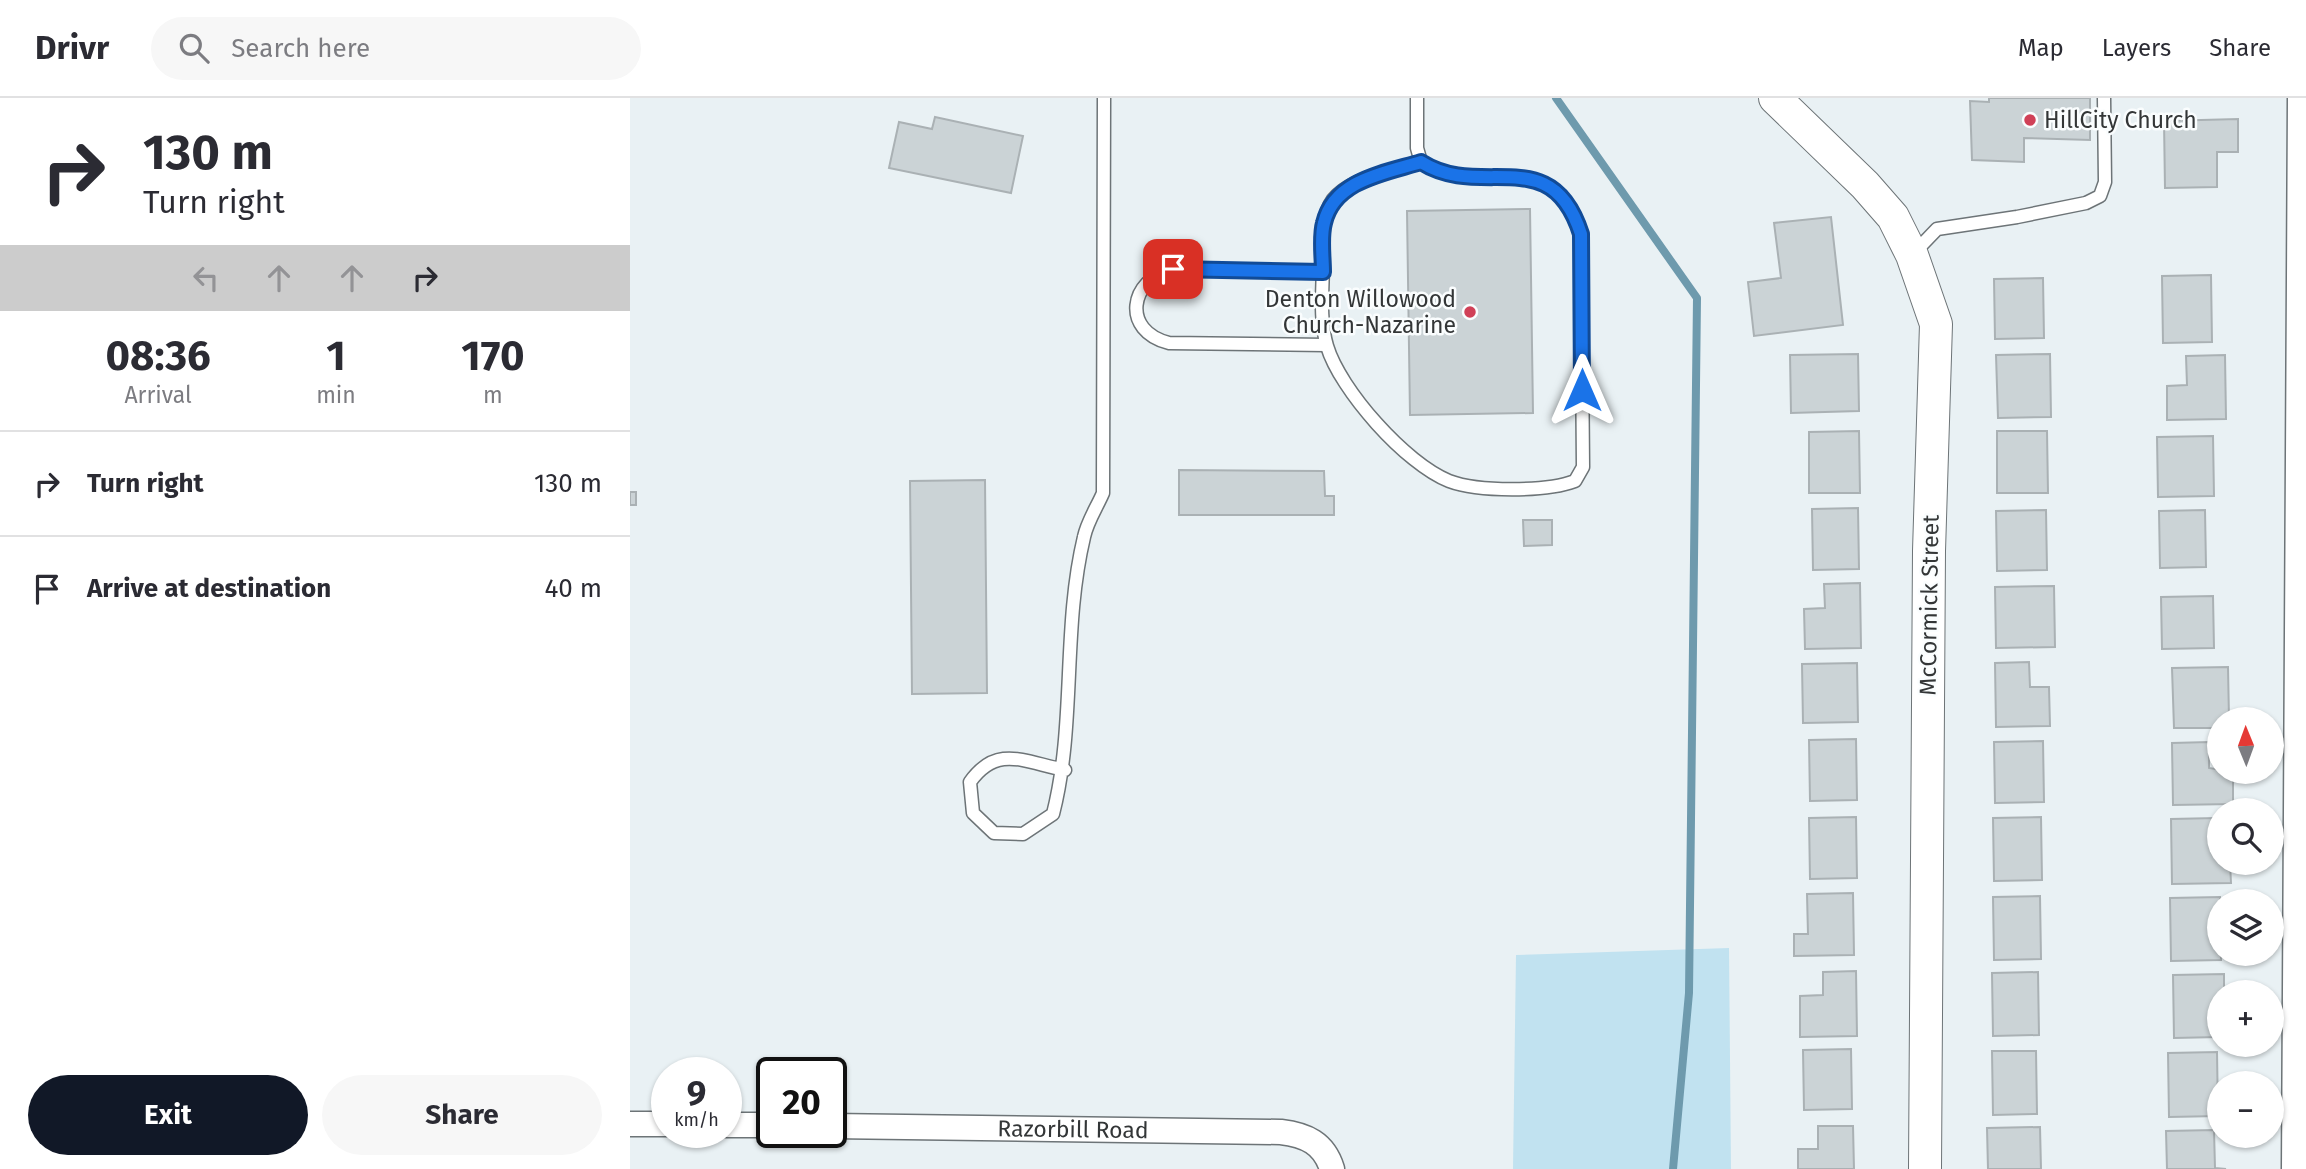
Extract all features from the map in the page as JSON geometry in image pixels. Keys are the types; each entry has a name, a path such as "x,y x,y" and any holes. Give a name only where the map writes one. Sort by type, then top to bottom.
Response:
{"street":[{"name":"McCormick Street","path":"1775,98 1893,217 1912,255 1936,324 1929,551 1924,1169"},
{"path":"2294,1169 2300,98"},
{"path":"630,1124 651,1124"},
{"name":"Razorbill Road","path":"847,1126 1281,1132 1313,1140 1323,1149 1332,1169"}],"lane":[{"path":"1065,770 1001,757 982,765 970,782 973,813 994,832 1023,834 1053,814 1065,770 1070,626 1084,535 1103,493 1104,98"},
{"path":"1417,98 1417,148 1421,162 1435,171 1455,177 1526,176 1558,192 1574,210 1581,234 1583,467 1575,481 1558,487 1467,486 1446,480 1377,426 1343,380 1326,345 1322,310 1324,223 1335,196 1353,185 1421,162"},
{"path":"1912,255 1937,229 2086,203 2100,196 2105,181 2104,98"},
{"path":"1323,272 1173,269 1158,272 1145,281 1138,298 1138,323 1145,334 1169,343 1326,345"}],"shaded area":[{"path":"1729,948 1731,1169 1513,1169 1516,955"}],"building":[{"name":"HillCity Church","path":"1989,98 2090,98 2090,140 2024,138 2024,162 1972,160 1970,101 1989,102"},
{"path":"935,117 1023,136 1011,193 889,168 899,122 932,129"},
{"path":"2238,119 2238,152 2217,152 2217,187 2165,188 2164,121"},
{"name":"Denton Willowood Church-Nazarine","path":"1530,209 1533,413 1410,415 1407,211"},
{"path":"1831,217 1843,325 1754,336 1748,282 1781,278 1774,223"},
{"path":"2211,275 2212,342 2163,343 2162,276"},
{"path":"2043,278 2044,338 1995,339 1994,279"},
{"path":"1858,354 1859,411 1791,413 1790,355"},
{"path":"2050,354 2051,417 1998,418 1996,355"},
{"path":"2225,355 2226,419 2167,420 2167,386 2187,385 2186,356"},
{"path":"1859,431 1860,493 1809,493 1809,432"},
{"path":"1997,431 2047,431 2048,493 1997,493"},
{"path":"2213,436 2214,496 2158,497 2157,437"},
{"path":"1179,470 1324,471 1325,496 1334,496 1334,515 1179,515"},
{"path":"985,480 987,693 912,694 910,481"},
{"path":"630,492 636,492 636,505 630,505"},
{"path":"1858,508 1859,569 1813,570 1812,509"},
{"path":"2046,510 2047,570 1997,571 1996,511"},
{"path":"2205,510 2206,567 2160,568 2159,511"},
{"path":"1523,520 1552,520 1552,545 1524,546"},
{"path":"1860,583 1861,648 1805,649 1804,609 1825,608 1824,584"},
{"path":"2054,586 2055,647 1996,648 1995,587"},
{"path":"2213,596 2214,648 2162,649 2161,597"},
{"path":"2029,662 2030,687 2049,687 2050,726 1996,727 1995,663"},
{"path":"1857,663 1858,722 1803,723 1802,664"},
{"path":"2228,667 2229,707 2207,707 2207,728 2174,728 2172,668"},
{"path":"1856,739 1857,800 1810,801 1809,740"},
{"path":"2043,741 2044,802 1995,803 1994,742"},
{"path":"2207,742 2207,784 2233,784 2233,798 2207,798 2207,804 2173,805 2172,743"},
{"path":"1856,817 1857,878 1810,879 1809,818"},
{"path":"2041,817 2042,880 1994,881 1993,818"},
{"path":"2207,818 2207,875 2231,875 2231,883 2172,884 2171,819"},
{"path":"1853,893 1854,955 1794,956 1794,934 1808,934 1807,894"},
{"path":"2040,896 2041,959 1994,960 1993,897"},
{"path":"2207,897 2207,960 2171,961 2170,898"},
{"path":"1856,971 1857,1036 1800,1037 1800,996 1823,995 1823,972"},
{"path":"2038,972 2039,1035 1993,1036 1992,973"},
{"path":"2224,974 2224,980 2207,980 2207,1037 2174,1038 2173,975"},
{"path":"1851,1049 1852,1109 1804,1110 1803,1050"},
{"path":"1992,1051 2036,1051 2037,1114 1993,1115"},
{"path":"2207,1052 2207,1057 2217,1057 2217,1071 2207,1071 2207,1116 2169,1117 2168,1053"},
{"path":"1818,1126 1853,1126 1854,1169 1798,1169 1798,1149 1818,1149"},
{"path":"2040,1127 2041,1169 1988,1169 1987,1128"},
{"path":"2207,1130 2207,1148 2214,1148 2215,1168 2226,1169 2167,1169 2166,1131"}],"waterway":[{"path":"1556,98 1697,298 1689,993 1673,1169"}],"place":[{"name":"HillCity Church","path":"2030,120"},
{"name":"Denton Willowood Church-Nazarine","path":"1470,312"}],"route":[{"path":"1173,269 1323,272 1324,223 1335,196 1353,185 1421,162 1435,171 1455,177 1526,176 1542,181 1558,192 1574,210 1581,234 1582,390"}]}
